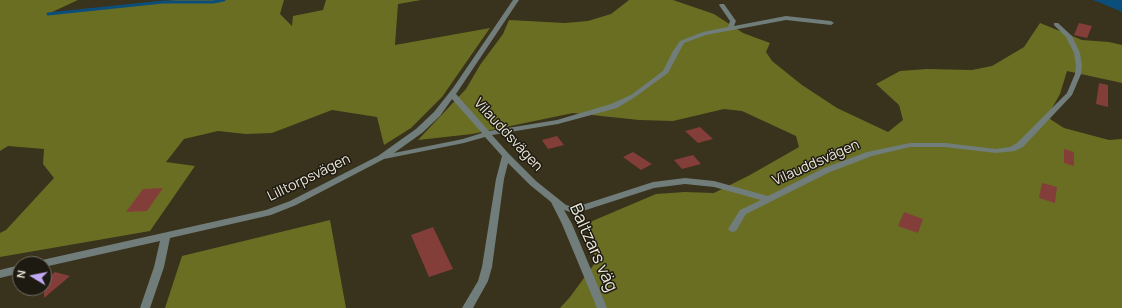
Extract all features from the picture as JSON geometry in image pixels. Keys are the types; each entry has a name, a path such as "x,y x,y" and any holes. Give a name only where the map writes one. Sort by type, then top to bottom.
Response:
{"street":[{"name":"Lilltorpsvägen","path":"52,261 105,248 166,236 268,212 294,203 381,158 428,124 452,94 516,0"},
{"path":"722,5 733,21 730,29"},
{"path":"381,158 464,141 487,134 558,122 614,106 633,96 666,72 682,42 705,33 786,18 831,23"},
{"name":"Vilauddsvägen","path":"452,94 506,156 563,207 570,209 586,208 653,185 685,181 714,184 769,199 847,162 897,147 910,145 945,145 1003,151 1020,146 1070,94 1078,74 1079,66 1077,53 1068,36 1056,24"},
{"path":"467,308 483,281 487,267 500,180 506,156"},
{"path":"733,229 742,212 769,199"},
{"name":"Baltzars väg","path":"555,201 567,224 602,308"},
{"path":"146,308 159,267 166,236"},
{"path":"0,274 12,272"}],"shaded area":[{"path":"0,0 78,0 50,13 176,0 284,0 280,14 292,26 293,16 323,10 326,0 421,0 398,4 395,45 490,28 442,97 411,128 384,145 377,117 332,110 272,133 246,134 218,131 184,139 166,162 195,166 150,231 0,257 0,233 6,230 54,178 43,164 44,149 8,146 0,151"},
{"path":"629,0 673,0 714,14 743,33 770,43 766,52 772,61 802,85 837,108 888,132 903,120 899,105 876,84 900,71 927,69 972,70 992,66 1024,47 1040,23 1082,40 1109,42 1122,45 1122,83 1067,71 1060,94 1047,117 1064,128 1109,140 1122,139 1122,308 560,308 595,263 590,222 656,194 685,192 714,193 750,175 799,147 796,136 742,111 724,109 673,121 639,120 573,113 472,134 418,140 466,89 480,65 503,34 509,20 565,23 588,21 611,14"},
{"path":"330,220 346,308 165,308 182,256"}],"water":[{"path":"1093,0 1122,0 1122,12 1101,3"}],"building":[{"path":"1079,23 1092,26 1087,38 1074,35"},
{"path":"1099,83 1108,85 1108,107 1096,104"},
{"path":"700,127 713,139 698,143 685,131"},
{"path":"557,136 564,145 548,149 542,140"},
{"path":"1064,149 1074,152 1074,166 1064,163"},
{"path":"633,152 652,164 641,170 623,157"},
{"path":"693,155 701,164 682,169 674,160"},
{"path":"1042,183 1057,187 1055,203 1039,198"},
{"path":"163,188 147,211 126,212 143,189"},
{"path":"904,212 923,219 918,233 898,226"},
{"path":"433,227 453,269 429,277 411,235"},
{"path":"55,272 70,276 52,291 52,274"}],"waterway":[{"path":"48,14 163,2 213,2 224,0"}]}
